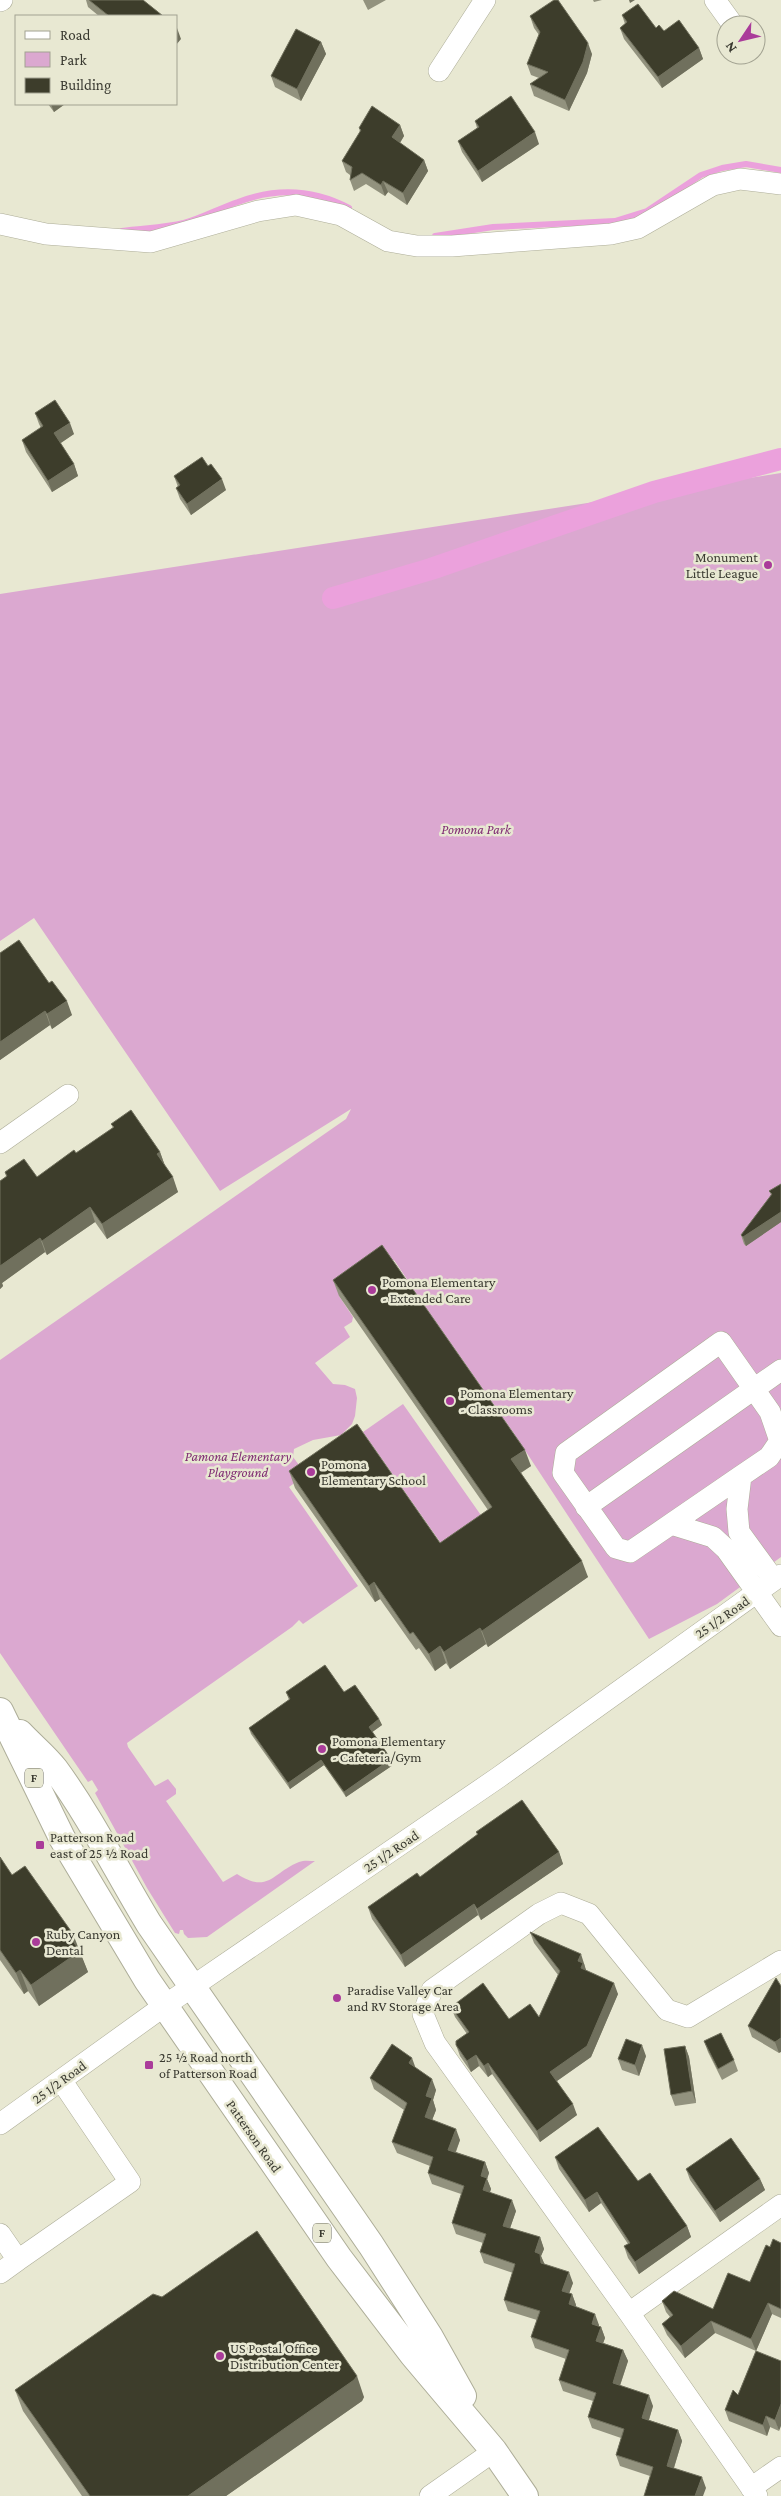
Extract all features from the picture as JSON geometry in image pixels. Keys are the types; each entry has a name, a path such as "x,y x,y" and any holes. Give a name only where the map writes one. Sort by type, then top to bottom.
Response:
{"main road":[{"name":"Patterson Road","path":"3,1715 54,1768 88,1817 116,1870 149,1924 371,2245 430,2337 494,2451 525,2496"},
{"name":"Patterson Road","path":"3,1715 62,1838 164,2006 339,2258 413,2355 494,2451"}],"street":[{"path":"439,71 485,0"},
{"path":"715,0 726,15"},
{"path":"0,224 46,234 151,242 258,211 296,205 341,215 388,241 417,246 452,246 611,234 638,228 713,186 740,179 781,184"},
{"path":"0,1143 68,1095"},
{"path":"721,1342 770,1412 780,1444 769,1457 630,1552 616,1548 563,1473 566,1452 721,1342"},
{"path":"586,1507 781,1370"},
{"path":"740,1476 737,1510 739,1532 779,1578"},
{"path":"671,1524 713,1537 726,1549 781,1626"},
{"name":"25 1/2 Road","path":"0,2124 192,1986 499,1777 779,1578"},
{"path":"781,1961 688,2017 667,2010 589,1914 561,1903 539,1914 432,1990 423,2014 434,2043 629,2312 754,2492 781,2467"},
{"path":"0,2273 130,2182 61,2080"},
{"path":"629,2312 781,2205"},
{"path":"0,2234 18,2260"},
{"path":"430,2496 494,2451"}],"green space":[{"name":"Pomona Park","path":"781,473 781,1557 717,1604 649,1639 513,1432 413,1289 418,1285 413,1288 394,1260 387,1261 339,1296 353,1317 352,1322 344,1327 350,1337 315,1363 333,1384 345,1385 355,1389 357,1398 352,1424 341,1435 313,1440 294,1449 293,1457 302,1469 304,1476 289,1487 358,1586 303,1624 299,1620 292,1627 127,1743 155,1786 168,1779 176,1789 176,1794 166,1801 223,1882 237,1874 248,1880 264,1882 299,1862 315,1861 207,1937 188,1938 183,1930 180,1930 179,1934 175,1933 147,1888 95,1793 98,1790 92,1780 88,1782 0,1653 0,1360 346,1119 351,1109 220,1191 34,918 0,941 0,594"},
{"path":"403,1404 485,1521 445,1549 363,1432"}],"building":[{"path":"89,0 143,0 162,15 108,15"},
{"path":"554,0 558,0 588,43 583,62 565,100 530,84 548,72 527,64 540,32 530,16"},
{"path":"638,4 656,28 659,25 664,31 679,20 699,48 658,77 620,28 627,22 622,15"},
{"path":"296,29 321,42 297,89 271,76"},
{"path":"511,96 535,132 478,171 458,141 479,127 475,121"},
{"path":"372,106 400,125 392,137 424,160 403,193 383,181 381,185 362,173 350,180 352,167 342,161 361,130 359,128"},
{"path":"55,400 70,423 54,433 74,464 48,481 22,440 43,426 35,413"},
{"path":"202,457 208,466 211,464 222,479 187,504 176,488 180,485 174,476"},
{"path":"19,940 49,983 52,981 67,1001 47,1014 45,1011 0,1042 0,953"},
{"path":"131,1110 160,1152 157,1154 173,1177 102,1224 90,1207 42,1241 40,1238 0,1266 0,1181 7,1176 5,1172 24,1159 37,1177 74,1150 76,1153 114,1127 111,1124"},
{"path":"781,1184 781,1212 743,1237 741,1235 772,1194 769,1191"},
{"path":"382,1245 525,1450 511,1459 582,1561 482,1631 480,1628 444,1652 440,1646 429,1654 413,1632 410,1634 374,1582 369,1586 289,1471 357,1424 440,1543 492,1507 333,1280"},
{"name":"Pomona Elementary - Cafeteria/Gym","path":"325,1665 344,1692 355,1685 379,1719 369,1727 391,1759 344,1792 321,1760 288,1783 249,1728 290,1699 286,1692"},
{"path":"522,1800 559,1852 477,1909 474,1904 401,1955 368,1907 417,1873 420,1877 478,1834 476,1832"},
{"name":"Ruby Canyon Dental","path":"0,1857 12,1875 25,1866 73,1934 69,1936 80,1951 31,1985 20,1970 16,1973 0,1950"},
{"path":"530,1932 581,1954 578,1961 583,1963 581,1968 614,1983 587,2046 550,2072 573,2104 537,2131 488,2063 484,2066 476,2055 467,2061 456,2045 456,2041 469,2032 451,2007 483,1983 509,2019 530,2004 539,2017 560,1971"},
{"path":"776,1978 781,1986 781,2038 775,2042 748,2026"},
{"path":"721,2033 734,2060 718,2069 704,2041"},
{"path":"626,2039 642,2045 635,2065 618,2059"},
{"path":"392,2044 412,2058 409,2063 432,2079 426,2096 432,2098 425,2117 456,2129 448,2150 485,2162 481,2176 487,2178 483,2190 512,2200 503,2226 540,2237 535,2252 540,2254 541,2263 569,2272 562,2291 572,2294 569,2304 595,2314 592,2324 601,2327 596,2341 623,2350 613,2383 649,2395 642,2418 678,2430 667,2466 702,2477 695,2496 644,2496 653,2467 616,2455 624,2429 588,2417 596,2393 559,2380 569,2350 531,2337 540,2311 504,2300 515,2264 480,2252 486,2234 452,2223 464,2186 428,2173 433,2157 392,2142 407,2103 370,2078"},
{"path":"685,2046 692,2091 671,2095 664,2049"},
{"path":"598,2127 638,2181 650,2173 687,2226 635,2262 624,2246 630,2243 597,2192 585,2200 555,2157"},
{"path":"731,2138 760,2179 715,2211 686,2169"},
{"name":"US Postal Office Distribution Center","path":"257,2231 357,2376 354,2380 188,2496 90,2496 15,2390 153,2294 162,2297"},
{"path":"773,2239 781,2243 781,2309 768,2303 751,2339 711,2321 681,2346 662,2324 673,2315 662,2301 674,2291 713,2309 728,2273 750,2282 766,2245 770,2247"},
{"path":"756,2351 781,2361 781,2404 775,2420 766,2416 763,2425 725,2410 733,2390 738,2395"}],"waterway":[{"path":"435,236 493,227 615,221 647,211 701,175 722,168 746,164 781,170"},
{"path":"122,231 184,223 231,204 266,194 308,194 322,197 349,208"},
{"path":"333,598 431,569 654,492 781,459"}],"place":[{"name":"Monument Little League","path":"768,565"},
{"name":"Pomona Elementary - Extended Care","path":"372,1290"},
{"name":"Pomona Elementary - Classrooms","path":"450,1401"},
{"name":"Pomona Elementary School","path":"311,1472"},
{"name":"Pomona Elementary - Cafeteria/Gym","path":"322,1749"},
{"name":"Patterson Road east of 25 ½ Road","path":"40,1845"},
{"name":"Ruby Canyon Dental","path":"36,1942"},
{"name":"Paradise Valley Car and RV Storage Area","path":"337,1998"},
{"name":"25 ½ Road north of Patterson Road","path":"149,2065"},
{"name":"US Postal Office Distribution Center","path":"220,2356"}],"park label":[{"name":"Pamona Elementary Playground","path":"238,1464"}]}
